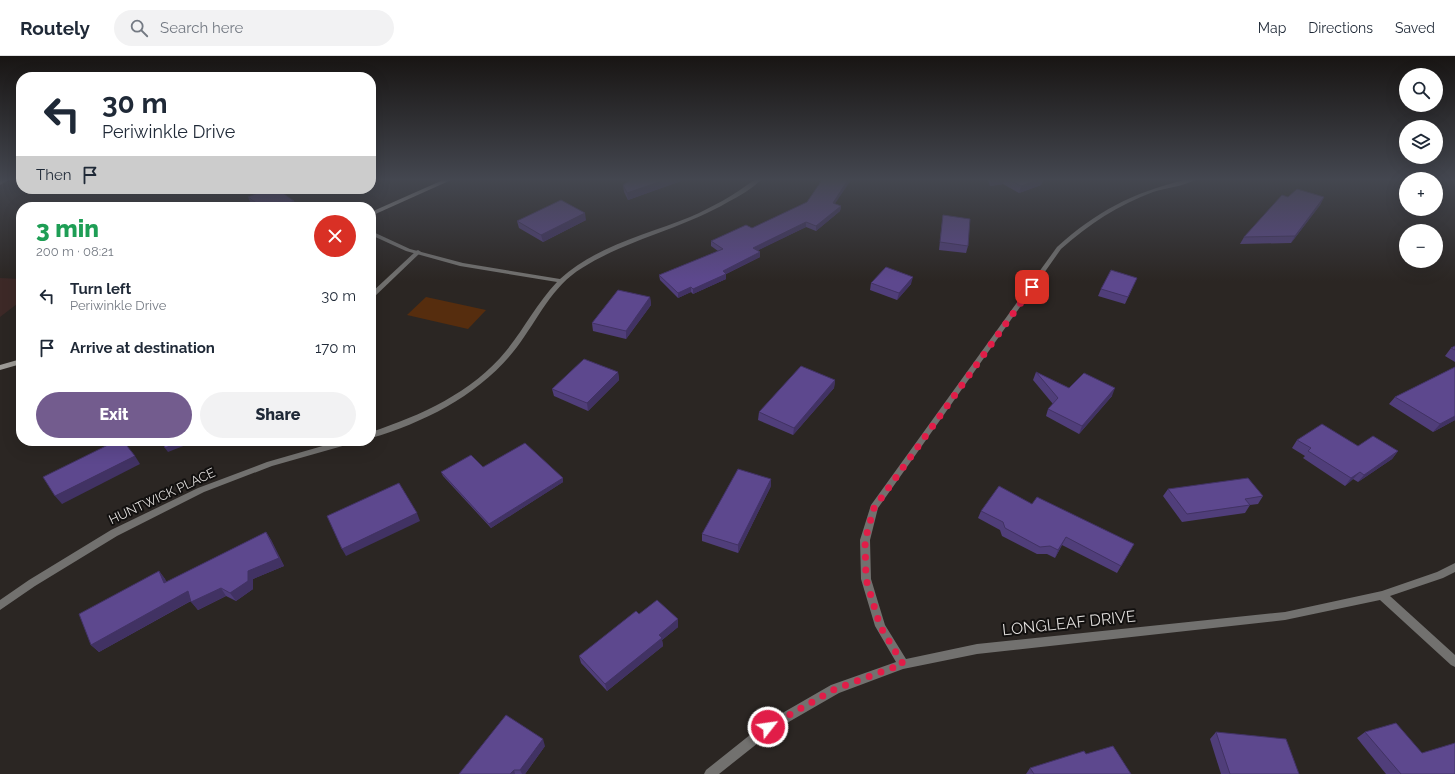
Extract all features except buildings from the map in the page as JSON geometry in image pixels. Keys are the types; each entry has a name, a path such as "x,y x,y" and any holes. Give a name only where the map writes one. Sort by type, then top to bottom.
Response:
{"street":[{"path":"376,433 423,415 453,399 482,378 507,355 548,295 561,281 579,267 597,256 702,214"},
{"path":"903,664 880,626 866,579 865,540 874,508 1059,248 1079,229 1101,214"},
{"path":"376,236 418,252 477,268 561,281"},
{"path":"376,292 418,252"},
{"path":"0,368 16,363"},
{"name":"HUNTWICK PLACE","path":"0,606 32,583 114,533 202,490 270,464 333,446"},
{"name":"LONGLEAF DRIVE","path":"710,774 768,727 835,689 903,664 977,648 1285,616 1382,595 1440,575 1455,567"},
{"path":"1382,595 1455,662"}],"shaded area":[{"path":"0,278 16,279 16,305 0,317"},
{"path":"426,297 486,310 468,329 407,315"}],"route":[{"path":"768,727 835,689 903,664 880,626 866,579 865,540 874,508 1032,287"}]}
